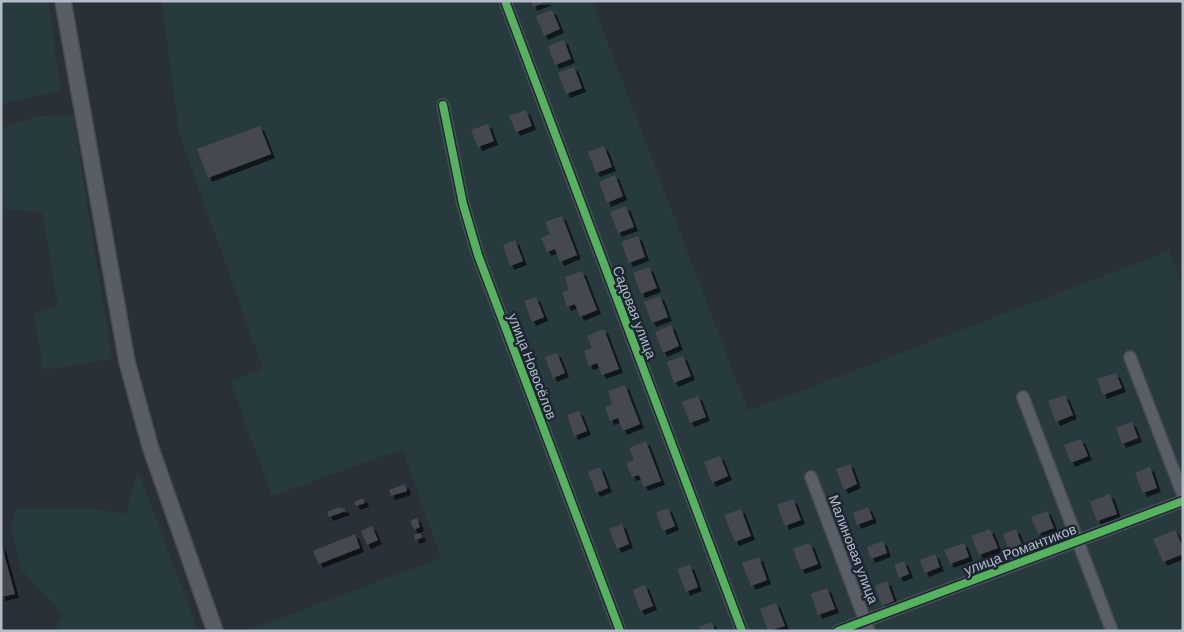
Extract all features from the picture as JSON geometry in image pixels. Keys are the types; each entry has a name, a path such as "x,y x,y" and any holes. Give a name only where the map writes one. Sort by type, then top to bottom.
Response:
{"main road":[{"path":"63,1 126,362 150,446 215,631"}],"street":[{"name":"Садовая улица","path":"505,1 742,631"},
{"name":"улица Новосёлов","path":"443,105 463,204 478,255 620,631"},
{"path":"1130,357 1183,495"},
{"path":"1023,397 1112,631"},
{"name":"Малиновая улица","path":"811,477 867,626"},
{"name":"улица Романтиков","path":"838,631 867,626 1183,501"}],"green space":[{"path":"1,1 48,1 61,91 1,104"},
{"path":"162,1 592,1 748,411 1169,251 1183,286 1183,631 251,631 251,629 441,558 402,449 272,496 230,381 263,369 179,133"},
{"path":"73,115 112,359 43,370 34,314 58,306 42,212 5,209 1,174 1,128 40,116"},
{"path":"138,470 198,631 55,631 64,615 20,568 11,527 16,509 92,509 126,514"}],"building":[{"path":"531,1 548,1 533,7"},
{"path":"552,10 560,29 544,36 536,16"},
{"path":"564,40 571,59 555,65 548,46"},
{"path":"574,67 582,88 566,94 558,73"},
{"path":"526,110 532,126 516,132 509,116"},
{"path":"488,124 494,141 478,147 471,130"},
{"path":"260,126 271,154 208,178 197,149"},
{"path":"604,146 612,167 596,173 588,152"},
{"path":"615,175 623,196 607,203 599,182"},
{"path":"626,206 634,227 618,233 610,212"},
{"path":"562,216 577,255 560,262 555,249 547,252 541,238 550,234 545,222"},
{"path":"638,236 645,257 629,263 621,242"},
{"path":"515,240 523,261 510,266 503,245"},
{"path":"649,267 657,288 641,294 633,273"},
{"path":"582,271 597,310 580,317 575,304 567,307 562,292 569,290 565,277"},
{"path":"660,296 668,317 652,323 644,302"},
{"path":"536,297 544,317 532,322 524,301"},
{"path":"671,325 679,346 663,353 655,332"},
{"path":"604,329 619,369 602,375 597,363 589,366 584,351 592,348 587,336"},
{"path":"557,353 565,373 553,378 545,357"},
{"path":"683,356 691,376 674,383 667,362"},
{"path":"1116,373 1122,388 1103,395 1097,379"},
{"path":"625,385 640,424 623,431 618,418 610,421 605,407 612,404 608,391"},
{"path":"1065,395 1073,415 1056,422 1048,401"},
{"path":"698,396 706,417 690,423 682,402"},
{"path":"579,411 587,431 574,436 567,415"},
{"path":"1132,422 1138,438 1122,444 1116,428"},
{"path":"1081,439 1088,456 1071,463 1064,445"},
{"path":"646,441 661,481 644,487 639,475 632,477 626,463 634,460 629,448"},
{"path":"720,456 728,476 712,483 704,462"},
{"path":"850,464 857,484 844,490 836,469"},
{"path":"600,467 608,488 596,493 588,472"},
{"path":"1150,467 1157,488 1143,493 1135,473"},
{"path":"405,484 407,491 391,496 389,490"},
{"path":"1110,494 1117,514 1097,521 1090,502"},
{"path":"363,498 365,503 356,506 354,502"},
{"path":"793,499 801,520 785,526 777,505"},
{"path":"340,507 346,511 329,517 327,512"},
{"path":"868,507 873,519 857,525 853,513"},
{"path":"668,508 675,526 663,531 656,513"},
{"path":"741,509 751,536 735,542 724,515"},
{"path":"1047,511 1054,528 1038,534 1031,517"},
{"path":"417,518 420,527 414,530 410,521"},
{"path":"622,524 629,544 617,549 609,529"},
{"path":"372,526 378,540 367,545 361,531"},
{"path":"990,529 998,548 979,555 971,536"},
{"path":"1016,529 1023,548 1010,553 1003,534"},
{"path":"1175,530 1183,547 1183,554 1163,562 1153,539"},
{"path":"420,533 422,538 415,540 414,535"},
{"path":"355,534 360,548 319,564 313,551"},
{"path":"883,541 887,553 871,559 867,547"},
{"path":"1,543 15,594 1,597"},
{"path":"810,543 818,564 801,570 793,549"},
{"path":"964,543 969,557 950,564 944,550"},
{"path":"935,554 940,567 925,573 920,560"},
{"path":"759,557 767,580 751,586 742,563"},
{"path":"904,561 909,574 899,578 894,565"},
{"path":"690,565 698,587 686,592 677,569"},
{"path":"887,581 894,601 882,606 875,586"},
{"path":"645,585 653,606 640,611 633,590"},
{"path":"827,588 835,609 818,615 811,594"},
{"path":"776,603 785,626 768,631 760,609"},
{"path":"712,622 715,631 700,631 699,627"}],"cycle path":[{"path":"505,1 742,631"},
{"path":"443,105 463,204 478,255 620,631"},
{"path":"838,631 1183,501"}]}
